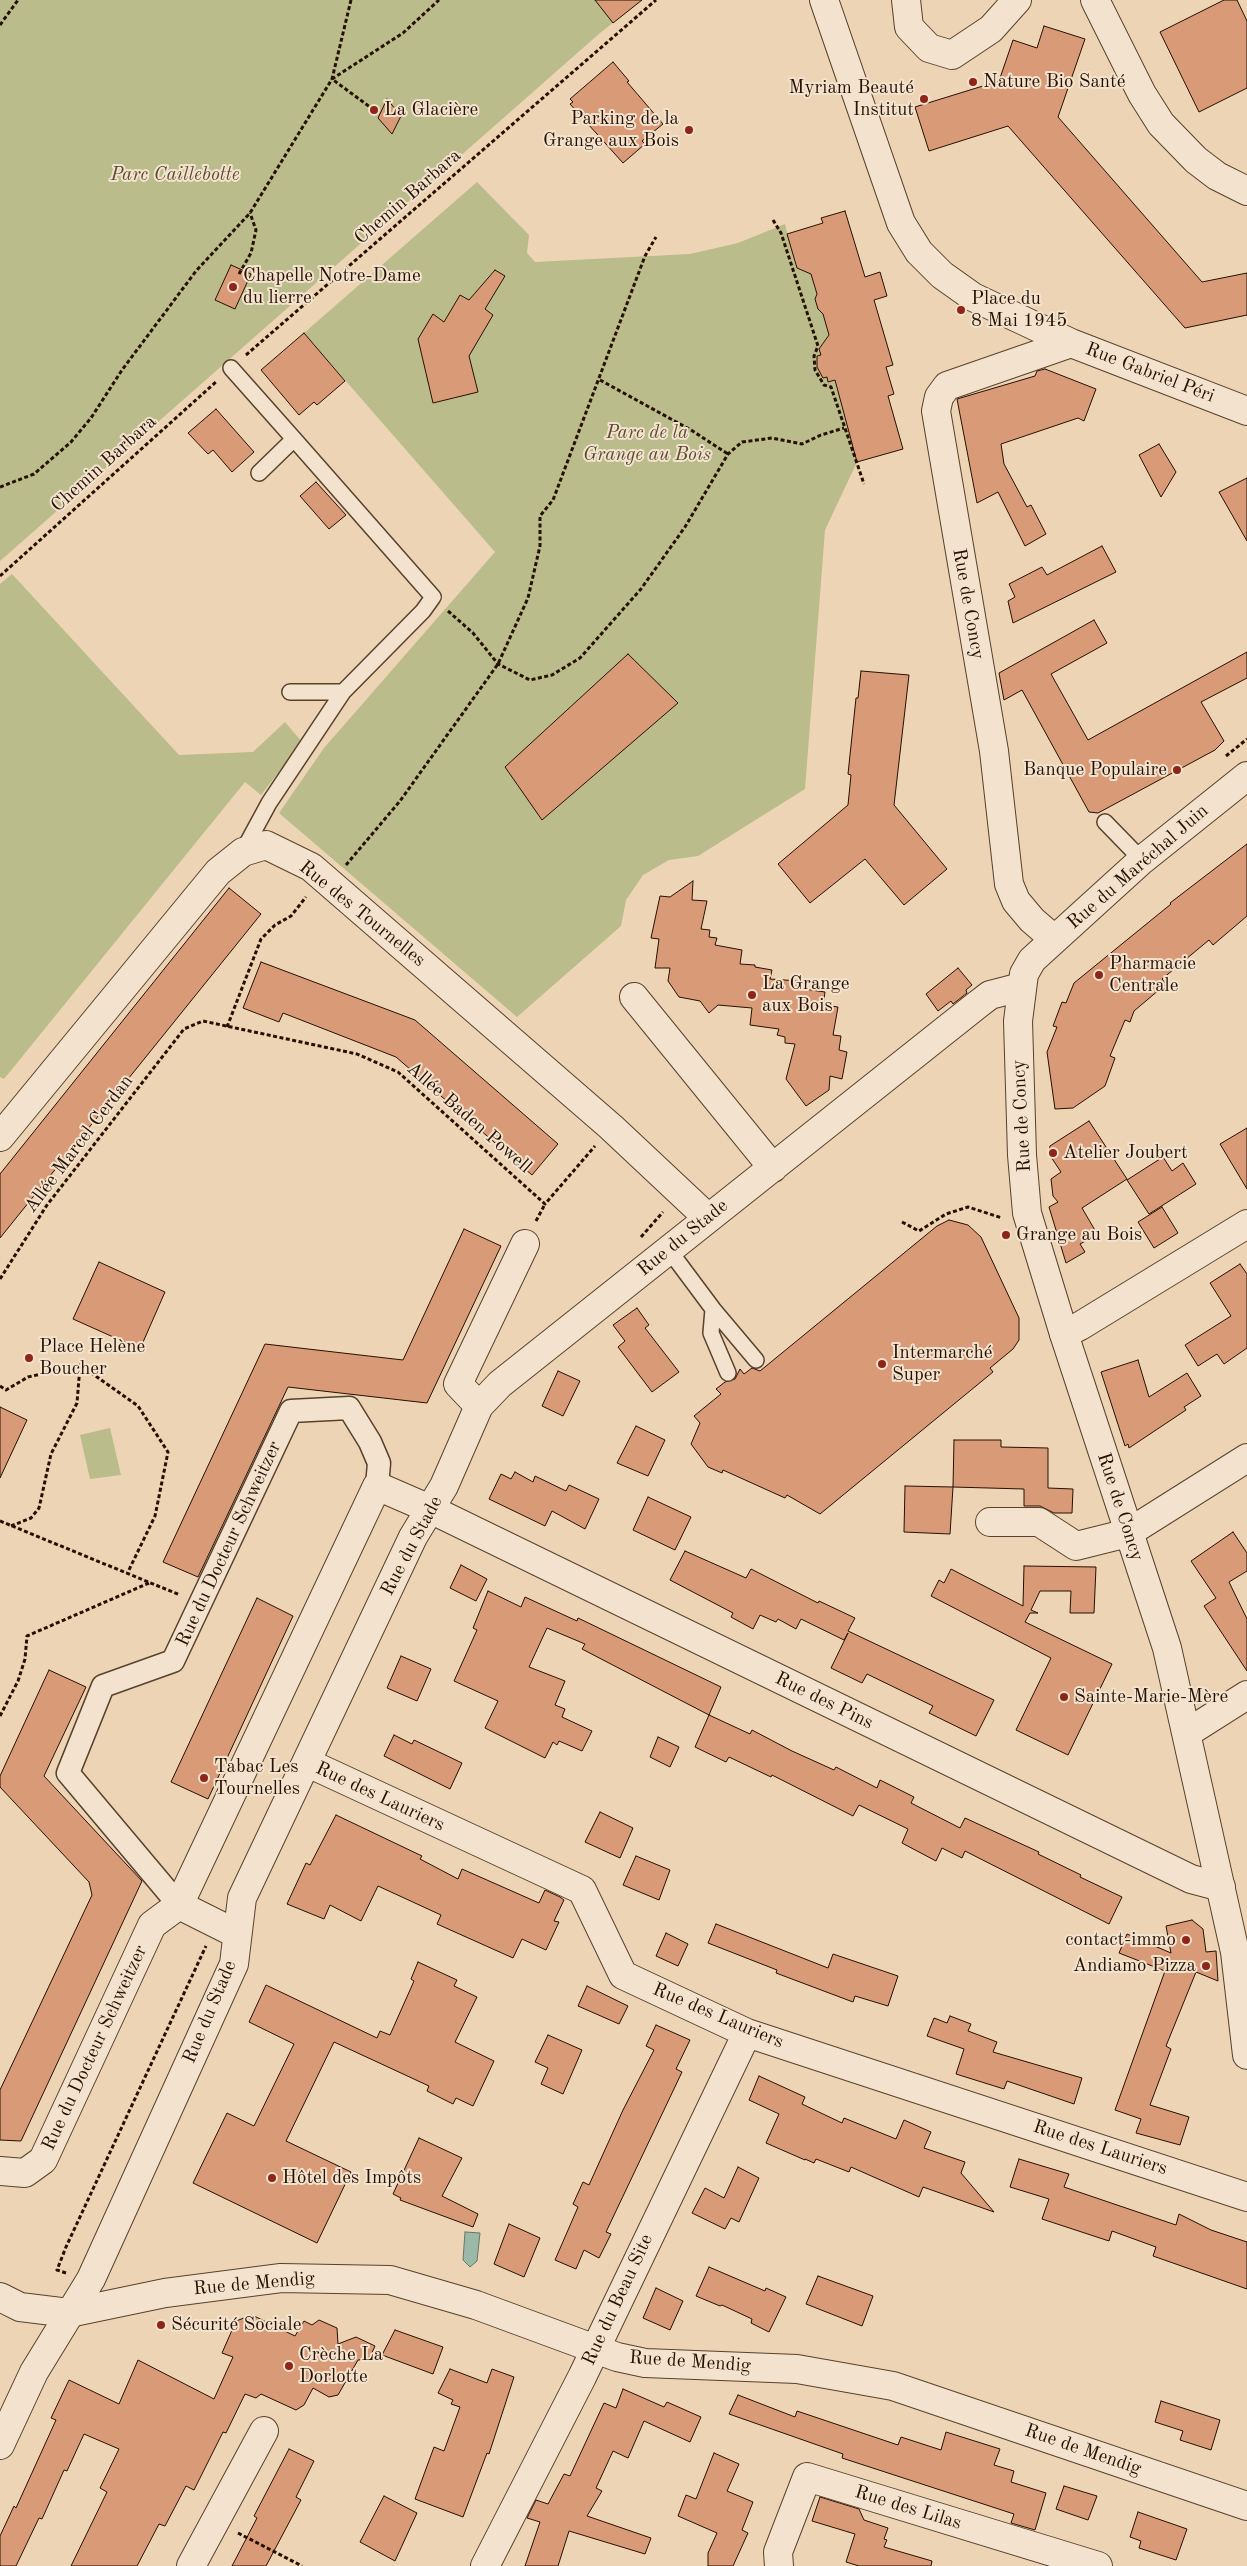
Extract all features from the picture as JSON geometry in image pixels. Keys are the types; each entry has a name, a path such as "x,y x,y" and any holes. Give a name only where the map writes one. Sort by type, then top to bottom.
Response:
{"street":[{"name":"Rue Gabriel Péri","path":"824,0 901,223 919,252 942,275 973,297 1071,343 1247,411"},
{"path":"906,0 909,27 929,48 952,55 991,29 1016,0"},
{"path":"1095,0 1142,94 1162,124 1196,160 1217,176 1247,191"},
{"name":"Rue de Concy","path":"1054,939 1032,920 1016,901 1009,884 994,751 936,411 939,397 947,386 1071,343"},
{"name":"Rue du Maréchal Juin","path":"1032,960 1142,860 1247,776"},
{"name":"Rue des Tournelles","path":"0,1137 2,1137 218,872 243,852 266,845 311,867 611,1126 708,1218"},
{"name":"Rue de Concy","path":"1032,960 1024,974 1021,987 1018,1021 1022,1155 1028,1214 1064,1334 1167,1648 1221,1887 1241,1949 1247,2055"},
{"name":"Rue du Stade","path":"0,2445 34,2372 91,2279 234,1964 242,1898 308,1763 413,1537 444,1486 480,1406 500,1384 990,995 1021,987"},
{"path":"634,997 773,1168"},
{"path":"1064,1334 1247,1224"},
{"path":"480,1406 458,1384 524,1244"},
{"name":"Rue du Docteur Schweitzer","path":"0,2171 25,2173 43,2160 152,1925 179,1904 377,1486 379,1463 370,1442 349,1408 291,1411 173,1661 103,1686 68,1773 179,1904 238,1934"},
{"path":"990,1522 1039,1522 1076,1546 1128,1533 1247,1458"},
{"path":"377,1486 430,1509"},
{"name":"Rue des Pins","path":"430,1509 1191,1879 1221,1887"},
{"path":"1187,1733 1247,1695"},
{"name":"Rue des Lauriers","path":"308,1763 582,1890 623,1975 747,2033 1247,2197"},
{"name":"Rue du Beau Site","path":"485,2566 582,2377 747,2033"},
{"name":"Rue de Mendig","path":"0,2297 20,2307 69,2313 165,2293 251,2281 281,2278 367,2278 390,2280 417,2286 534,2325 617,2357 645,2362 797,2369 893,2386 1247,2506"},
{"path":"191,2566 264,2431"},
{"name":"Rue des Lilas","path":"779,2566 778,2552 807,2477 1098,2566"}],"lane":[{"path":"231,368 433,597 423,611 343,692 269,804 243,852"},
{"path":"259,472 294,439"},
{"path":"290,692 343,692"},
{"path":"1105,822 1142,860"},
{"path":"669,1250 713,1309 756,1360"},
{"path":"713,1309 711,1334 728,1373"}],"path":[{"path":"0,25 18,0"},
{"path":"0,487 34,474 71,442 91,418 122,370 196,271 250,213 332,79 351,0"},
{"path":"332,79 403,33 438,0"},
{"name":"Chemin Barbara","path":"0,576 231,368 656,0"},
{"path":"332,79 374,110"},
{"path":"239,274 251,253 256,230 250,213"},
{"path":"773,220 781,233 818,346 814,356 815,370 820,380 831,387 864,484"},
{"path":"227,1027 261,939 275,925 291,916 324,879 400,801 498,664 528,598 540,546 540,516 553,500 600,380 645,256 656,237"},
{"path":"600,380 691,430 728,454"},
{"path":"446,609 473,633 498,664 530,680 552,675 580,658 640,589 685,528 728,454 742,442 772,438 802,444 821,435 844,428"},
{"path":"1222,759 1247,739"},
{"name":"Allée Baden Powell","path":"184,1029 203,1021 357,1054 398,1072 545,1204 611,1126"},
{"name":"Allée Marcel Cerdan","path":"0,1279 47,1205 184,1029"},
{"path":"902,1222 919,1231 946,1214 968,1207 986,1211 1033,1230"},
{"path":"10,1526 31,1518 39,1508 51,1454 77,1403 80,1365"},
{"path":"0,1386 6,1390 28,1377 80,1365 138,1406 168,1452 155,1516 127,1574"},
{"path":"0,1522 200,1603"},
{"path":"0,1716 18,1682 25,1659 27,1636 149,1582"},
{"path":"215,2522 302,2566"}],"green space":[{"name":"Parc Caillebotte","path":"0,0 642,0 600,33 0,561"},
{"name":"Parc de la Grange au Bois","path":"477,182 529,235 527,253 535,262 690,254 738,243 785,224 796,266 811,274 817,294 815,299 818,309 823,314 829,335 819,349 821,355 817,356 817,367 823,378 827,377 829,382 835,380 857,462 825,530 805,789 698,856 669,860 643,875 626,900 621,926 517,1017 279,813 324,748 495,552 304,333"},
{"path":"12,574 179,755 253,752 285,722 302,742 261,795 245,782 4,1079 0,1077 0,584"},
{"path":"110,1428 121,1475 90,1479 80,1435"}],"shaded area":[{"path":"465,2232 480,2233 477,2261 470,2267 463,2260"}],"building":[{"path":"595,0 642,0 613,23"},
{"path":"1224,0 1237,0 1247,21 1247,88 1199,112 1160,32"},
{"path":"1044,26 1085,39 1058,117 1202,282 1247,273 1247,315 1185,328 1008,126 929,151 915,107 999,81 1013,40 1037,48"},
{"path":"613,62 629,81 627,82 663,124 642,141 645,144 623,163 570,104 573,102 570,99"},
{"path":"387,99 401,116 392,134 378,118"},
{"path":"845,211 865,277 880,272 887,296 874,300 893,365 886,367 894,394 888,396 903,449 857,462 835,380 828,382 827,377 823,378 817,367 817,356 821,355 819,349 829,335 823,314 818,309 815,299 817,294 811,274 797,268 787,234 823,223 821,218"},
{"name":"Chapelle Notre-Dame du lierre","path":"231,265 251,274 235,309 215,300"},
{"path":"495,270 505,276 485,309 493,315 469,356 478,392 433,403 418,339 433,314 444,322 460,295 469,300"},
{"path":"304,333 345,381 317,405 314,402 299,415 261,370"},
{"path":"1045,369 1096,389 1084,421 1078,418 1001,444 1004,464 1027,507 1031,505 1046,534 1025,546 998,492 977,503 957,399 1035,376 1037,371"},
{"path":"216,409 254,452 232,472 213,450 208,454 188,433"},
{"path":"1159,444 1176,472 1161,497 1139,455"},
{"path":"1247,478 1247,541 1219,492"},
{"path":"316,482 346,515 329,529 300,496"},
{"path":"1102,546 1116,572 1013,623 1008,601 1015,597 1009,584 1042,567 1047,575"},
{"path":"1094,620 1107,643 1051,674 1088,740 1247,652 1247,678 1201,702 1224,741 1215,750 1098,813 1089,812 1022,690 1004,700 999,673"},
{"path":"628,654 678,703 542,820 505,767"},
{"path":"861,671 909,675 894,805 947,869 904,905 865,859 810,903 778,864 848,805 851,775 848,774 856,698 858,698"},
{"path":"1247,844 1247,916 1213,945 1209,940 1162,979 1166,984 1134,1011 1130,1022 1125,1020 1110,1056 1115,1058 1105,1086 1073,1108 1055,1109 1047,1052 1057,1027 1053,1026 1062,1002 1066,1003 1074,983 1170,903"},
{"name":"La Grange aux Bois","path":"693,881 692,900 707,901 701,929 710,930 709,937 717,938 715,945 742,950 740,964 755,965 755,967 772,970 770,979 799,981 797,988 825,992 823,1005 838,1007 833,1035 841,1036 839,1050 847,1052 842,1079 830,1076 829,1090 806,1106 786,1079 795,1044 785,1043 785,1037 777,1035 779,1029 750,1025 752,1008 718,1005 709,1013 700,1001 679,997 668,981 670,968 655,968 659,939 651,938 660,896 670,897"},
{"path":"229,888 261,914 0,1238 0,1174"},
{"path":"261,962 415,1020 558,1144 532,1175 396,1057 283,1013 279,1022 243,1008"},
{"path":"958,968 972,985 966,990 967,993 953,1004 951,1001 938,1011 926,994"},
{"path":"1089,1121 1127,1179 1082,1208 1096,1232 1095,1236 1080,1244 1085,1252 1066,1263 1049,1207 1058,1202 1053,1196 1051,1179 1061,1172 1049,1154 1050,1146"},
{"path":"1247,1128 1247,1189 1220,1144"},
{"path":"1163,1157 1172,1171 1183,1163 1196,1184 1149,1214 1127,1180"},
{"path":"1162,1207 1178,1233 1154,1248 1138,1222"},
{"name":"Intermarché Super","path":"949,1220 968,1225 981,1237 1019,1318 1019,1340 1013,1349 990,1368 993,1372 820,1514 787,1495 785,1498 723,1470 722,1473 708,1467 691,1444 700,1423 694,1416 721,1394 716,1389 725,1382 735,1379 740,1369 744,1374 752,1368 760,1371 937,1226"},
{"path":"464,1229 501,1246 427,1403 288,1387 198,1577 163,1562 265,1344 403,1360"},
{"path":"99,1262 165,1292 140,1349 73,1319"},
{"path":"1240,1264 1247,1274 1247,1348 1224,1364 1217,1354 1198,1366 1185,1345 1231,1316 1210,1283"},
{"path":"637,1308 649,1325 645,1328 679,1372 652,1392 618,1347 625,1341 613,1325"},
{"path":"1138,1360 1149,1397 1187,1373 1201,1396 1184,1407 1186,1410 1129,1448 1128,1444 1125,1446 1101,1372"},
{"path":"558,1371 580,1381 563,1416 542,1406"},
{"path":"0,1407 27,1420 0,1478"},
{"path":"636,1426 665,1440 648,1476 617,1463"},
{"path":"954,1440 1001,1440 1001,1447 1048,1448 1048,1488 1073,1489 1072,1513 1054,1513 1040,1506 1024,1506 1024,1489 953,1487"},
{"path":"515,1472 533,1482 535,1476 566,1491 569,1485 599,1499 585,1529 552,1511 545,1526 489,1499 501,1474 511,1479"},
{"path":"905,1486 953,1487 950,1534 904,1532"},
{"path":"648,1497 691,1517 675,1550 633,1530"},
{"path":"1233,1532 1247,1553 1247,1571 1229,1582 1247,1619 1247,1671 1204,1606 1216,1598 1191,1561"},
{"path":"685,1551 746,1578 751,1569 818,1603 819,1601 855,1618 848,1631 994,1700 976,1736 929,1713 933,1706 867,1674 862,1683 831,1668 848,1633 844,1640 801,1619 796,1629 778,1619 776,1622 760,1615 753,1629 731,1617 733,1613 670,1580"},
{"path":"461,1565 487,1579 476,1601 450,1588"},
{"path":"1024,1566 1096,1567 1094,1613 1070,1613 1071,1591 1040,1591 1031,1610 1038,1613 1030,1613 1025,1622 1112,1664 1068,1755 1016,1730 1051,1658 931,1596 939,1580 944,1583 951,1569 1023,1606"},
{"path":"488,1591 521,1607 525,1597 577,1621 578,1618 721,1687 709,1715 582,1649 585,1644 547,1628 529,1667 565,1681 555,1705 565,1709 562,1717 592,1731 582,1751 559,1741 557,1745 553,1742 545,1758 485,1728 498,1701 454,1681 477,1630 473,1628"},
{"path":"257,1598 293,1616 208,1799 171,1782"},
{"path":"401,1656 431,1669 417,1701 387,1688"},
{"path":"49,1670 86,1687 44,1776 142,1881 21,2141 0,2140 0,2090 92,1895 89,1882 0,1787 0,1776"},
{"path":"709,1715 750,1734 752,1730 792,1751 834,1770 836,1767 877,1788 880,1780 914,1797 911,1803 960,1828 965,1818 1039,1852 1038,1854 1081,1875 1080,1877 1122,1897 1109,1924 965,1851 962,1858 942,1848 936,1861 902,1843 908,1829 859,1805 853,1816 772,1775 771,1777 729,1757 726,1762 695,1747"},
{"path":"394,1735 412,1744 414,1740 462,1763 450,1789 384,1756"},
{"path":"658,1737 679,1747 670,1767 650,1757"},
{"path":"600,1812 633,1828 620,1858 585,1842"},
{"path":"336,1815 422,1856 420,1859 458,1879 462,1869 539,1903 545,1890 560,1897 564,1900 554,1921 559,1922 546,1950 522,1939 513,1958 437,1924 441,1915 378,1886 361,1921 330,1905 324,1919 287,1904 306,1863 310,1865"},
{"path":"636,1856 670,1870 659,1900 623,1885"},
{"path":"1192,1920 1203,1929 1206,1952 1216,1951 1218,1981 1196,1972 1166,2046 1171,2049 1150,2105 1189,2117 1180,2145 1136,2133 1141,2119 1115,2110 1165,1971 1119,1953 1127,1934 1171,1953 1166,1926"},
{"path":"716,1924 828,1968 833,1954 898,1976 888,2006 855,1996 853,2002 776,1973 777,1970 708,1943"},
{"path":"666,1933 688,1944 678,1966 656,1956"},
{"path":"418,1962 457,1980 454,1986 477,1997 455,2042 494,2061 473,2106 456,2098 453,2104 427,2091 429,2086 334,2042 286,2141 351,2172 317,2243 193,2183 227,2113 254,2126 294,2044 249,2022 266,1985 377,2038 380,2031 390,2035 414,1981 411,1979"},
{"path":"587,1986 628,2006 619,2024 578,2006"},
{"path":"950,2016 971,2024 968,2031 997,2042 993,2052 1082,2078 1074,2104 1007,2081 1004,2089 956,2074 964,2049 927,2036 934,2018 947,2023"},
{"path":"656,2025 690,2040 676,2069 682,2072 606,2232 611,2234 599,2258 584,2250 576,2269 555,2260 578,2207 573,2204 583,2182 589,2185 623,2110 654,2050 646,2046"},
{"path":"548,2035 582,2050 563,2094 541,2084 548,2068 535,2062"},
{"path":"759,2076 805,2097 802,2104 842,2123 844,2118 896,2139 904,2120 931,2132 924,2148 965,2162 961,2173 994,2212 923,2187 919,2197 851,2167 849,2172 816,2159 814,2163 766,2143 779,2114 749,2100"},
{"path":"419,2138 462,2158 442,2196 478,2214 473,2227 400,2200 401,2198 393,2194"},
{"path":"1019,2159 1069,2174 1064,2187 1176,2225 1179,2214 1211,2230 1247,2242 1247,2289 1153,2256 1156,2247 1112,2231 1109,2241 1042,2219 1049,2199 1010,2187"},
{"path":"738,2167 759,2178 739,2222 731,2218 725,2229 692,2213 705,2188 724,2198"},
{"path":"509,2224 540,2238 524,2277 494,2264"},
{"path":"709,2267 765,2291 766,2288 786,2297 769,2332 751,2323 752,2319 722,2305 720,2306 696,2296"},
{"path":"818,2276 873,2296 862,2326 806,2304"},
{"path":"656,2288 683,2301 670,2330 643,2318"},
{"path":"252,2315 295,2336 304,2321 312,2325 319,2320 337,2328 338,2344 356,2337 375,2346 369,2359 358,2360 338,2395 329,2397 313,2388 304,2405 296,2410 261,2394 256,2398 245,2394 226,2433 223,2432 194,2490 186,2486 165,2526 159,2524 137,2566 71,2566 107,2492 100,2488 119,2449 84,2434 67,2471 64,2470 42,2519 39,2518 16,2566 0,2566 0,2536 14,2506 16,2508 56,2420 51,2418 69,2380 119,2404 138,2360 214,2399 233,2357 222,2353 236,2321"},
{"path":"395,2330 443,2347 433,2374 382,2355"},
{"path":"450,2369 487,2383 492,2369 514,2377 489,2454 487,2453 463,2517 415,2499 434,2447 444,2451 460,2407 451,2404 453,2400 438,2393"},
{"path":"623,2389 664,2407 667,2402 701,2417 690,2442 644,2421 628,2458 613,2451 596,2488 602,2491 587,2516 651,2538 645,2554 569,2531 558,2566 525,2566 540,2522 527,2518 536,2500 548,2504 564,2474 570,2476 604,2403 616,2408"},
{"path":"738,2395 795,2417 797,2411 898,2445 901,2437 941,2450 946,2432 1000,2449 994,2465 1014,2471 1011,2482 1046,2493 1035,2530 1011,2523 1014,2514 842,2458 843,2454 729,2414"},
{"path":"1161,2401 1220,2420 1211,2450 1180,2440 1183,2431 1155,2422"},
{"path":"289,2449 314,2461 296,2497 301,2500 266,2566 232,2566 257,2518 254,2516"},
{"path":"714,2453 739,2464 727,2491 753,2502 742,2530 748,2533 733,2566 708,2566 708,2553 717,2533 678,2516 686,2495 696,2499"},
{"path":"1064,2486 1097,2496 1088,2520 1056,2509"},
{"path":"384,2496 417,2513 395,2561 360,2542"},
{"path":"820,2497 859,2509 864,2520 888,2528 884,2539 887,2540 884,2547 932,2561 931,2566 859,2566 846,2562 855,2534 812,2521"},
{"path":"1138,2512 1187,2529 1176,2560 1139,2548 1141,2541 1130,2537"}],"place":[{"name":"Nature Bio Santé","path":"973,82"},
{"name":"Myriam Beauté Institut","path":"924,99"},
{"name":"La Glacière","path":"374,110"},
{"name":"Parking de la Grange aux Bois","path":"689,130"},
{"name":"Chapelle Notre-Dame du lierre","path":"233,287"},
{"name":"Place du 8 Mai 1945","path":"961,310"},
{"name":"Banque Populaire","path":"1177,770"},
{"name":"Pharmacie Centrale","path":"1099,975"},
{"name":"La Grange aux Bois","path":"752,995"},
{"name":"Atelier Joubert","path":"1053,1153"},
{"name":"Grange au Bois","path":"1006,1235"},
{"name":"Place Helène Boucher","path":"29,1358"},
{"name":"Intermarché Super","path":"882,1364"},
{"name":"Sainte-Marie-Mère","path":"1064,1697"},
{"name":"Tabac Les Tournelles","path":"204,1778"},
{"name":"contact-immo","path":"1186,1940"},
{"name":"Andiamo Pizza","path":"1206,1966"},
{"name":"Hôtel des Impôts","path":"272,2178"},
{"name":"Sécurité Sociale","path":"161,2325"},
{"name":"Crèche La Dorlotte","path":"289,2366"}]}
